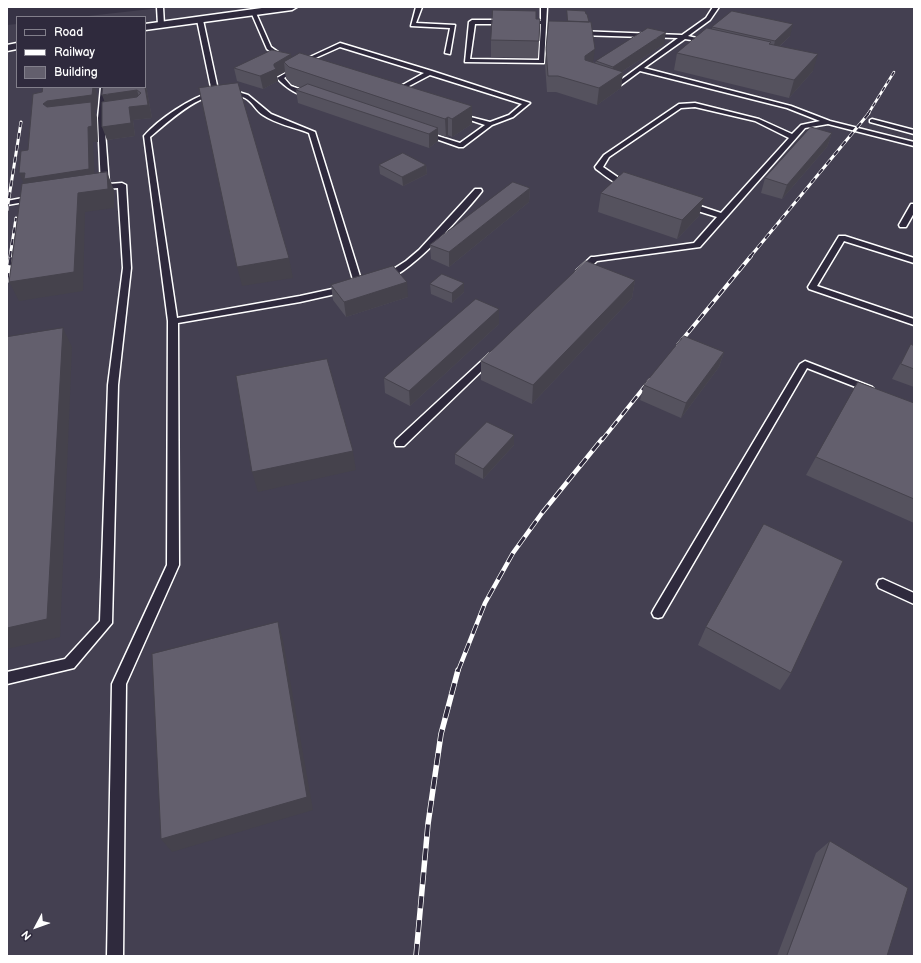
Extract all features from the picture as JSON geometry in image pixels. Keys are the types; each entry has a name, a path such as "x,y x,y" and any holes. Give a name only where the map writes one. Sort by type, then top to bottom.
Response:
{"street":[{"path":"146,27 292,7"}],"lane":[{"path":"160,7 161,25"},
{"path":"419,7 413,25 453,26 448,52"},
{"path":"512,22 472,22 468,61 542,62 544,7"},
{"path":"599,78 619,84 708,19 716,7"},
{"path":"253,13 269,48 282,58 311,68"},
{"path":"200,20 215,92"},
{"path":"520,22 544,23"},
{"path":"544,32 552,33"},
{"path":"575,33 685,37 715,44"},
{"path":"632,40 638,36"},
{"path":"319,98 289,87 280,78 296,63 340,44 527,103 511,116 490,124 461,146 416,131"},
{"path":"639,69 789,107 828,122 914,144"},
{"path":"391,93 430,72"},
{"path":"7,678 69,664 106,623 113,385 127,268 122,186 101,187 98,112 104,88"},
{"path":"384,91 399,95"},
{"path":"115,956 119,684 173,565 173,321 147,136 188,105 215,92 232,92 247,96 265,114 312,132 362,285 300,299 173,321"},
{"path":"638,188 616,180 599,167 606,156 678,106 695,105 757,120 793,138"},
{"path":"98,112 109,111"},
{"path":"452,112 490,124"},
{"path":"872,121 914,132"},
{"path":"572,281 594,259 697,245 721,216 803,126 828,122"},
{"path":"379,279 392,274 413,260 478,191"},
{"path":"7,203 38,198"},
{"path":"684,203 721,216"},
{"path":"903,225 914,206"},
{"path":"914,261 842,238 812,287 914,322"},
{"path":"400,443 497,351"},
{"path":"658,614 805,364 878,393"},
{"path":"883,584 914,599"}],"shaded area":[{"path":"169,7 914,7 914,956 7,956 7,25 16,24 16,88 146,88 146,16 88,16"}],"building":[{"path":"493,10 536,11 536,19 540,19 539,41 491,40"},
{"path":"567,10 585,11 589,22 568,21"},
{"path":"732,11 793,24 775,41 712,27"},
{"path":"549,21 591,22 595,49 585,56 585,60 623,72 599,88 558,76 548,76 546,49"},
{"path":"648,28 666,32 613,67 596,61"},
{"path":"707,28 771,42 769,44 818,54 794,80 677,53"},
{"path":"272,50 291,54 274,64 276,69 260,76 234,68"},
{"path":"300,53 472,106 452,119 448,117 445,119 289,67 284,62"},
{"path":"238,83 289,258 237,267 199,88"},
{"path":"308,84 438,128 429,134 296,90"},
{"path":"43,88 93,88 92,95 47,101 43,104 47,107 91,102 92,126 88,127 89,169 24,179 25,173 19,173 21,151 28,150 33,94 42,92"},
{"path":"103,88 145,88 148,105 129,107 131,123 102,127 102,102 137,97 141,93 137,90 102,95"},
{"path":"811,127 832,133 787,185 765,178"},
{"path":"403,153 426,165 402,177 379,165"},
{"path":"107,172 108,189 78,193 74,272 9,282 22,184"},
{"path":"624,172 704,198 682,220 601,193"},
{"path":"513,182 530,188 449,252 430,245"},
{"path":"586,261 635,280 533,385 481,361"},
{"path":"393,266 407,282 344,302 331,285"},
{"path":"442,274 464,283 452,293 430,284"},
{"path":"476,299 499,309 409,391 384,378"},
{"path":"63,328 47,619 7,628 7,337"},
{"path":"684,336 724,352 686,403 644,385"},
{"path":"911,344 914,346 914,369 901,364"},
{"path":"327,359 353,451 252,472 236,376"},
{"path":"858,382 914,403 914,499 816,457"},
{"path":"487,422 514,435 483,469 455,454"},
{"path":"764,524 843,561 791,673 706,627"},
{"path":"278,622 307,797 161,839 152,654"},
{"path":"830,841 908,888 887,956 787,956"}],"railway":[{"path":"868,114 894,72"},
{"path":"750,257 869,113"},
{"path":"7,210 21,122"},
{"path":"10,257 16,218"},
{"path":"7,281 11,256"},
{"path":"678,345 751,256"},
{"path":"602,440 650,380"},
{"path":"458,671 485,603 513,553 542,513 602,439"},
{"path":"416,956 428,824 441,734 458,670"}]}
